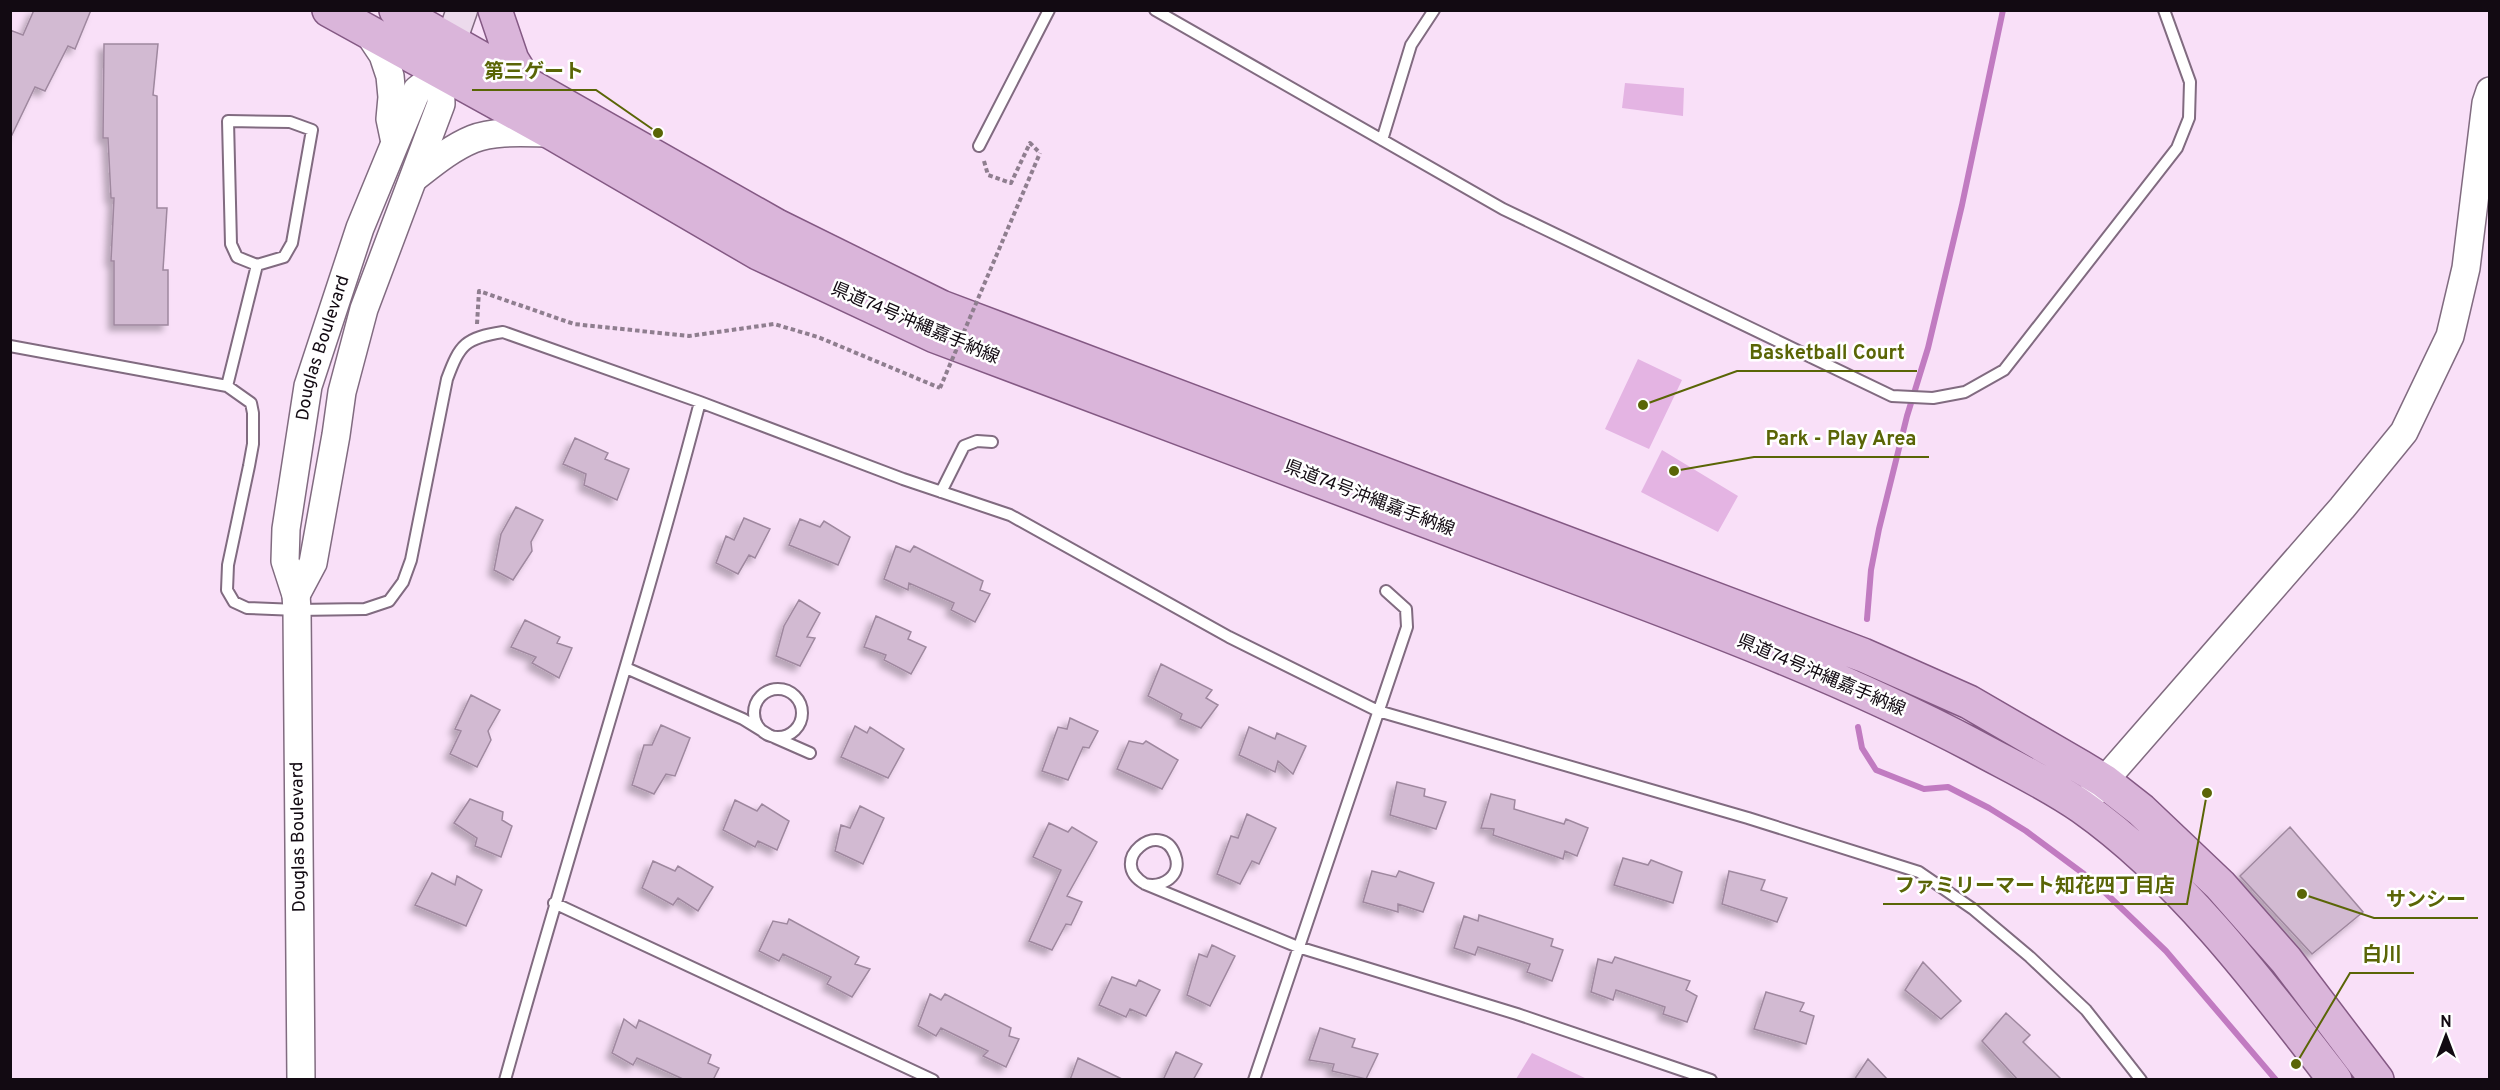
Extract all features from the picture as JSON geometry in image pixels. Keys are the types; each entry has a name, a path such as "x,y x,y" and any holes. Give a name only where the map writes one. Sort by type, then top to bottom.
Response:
{"main road":[{"name":"県道74号沖縄嘉手納線","path":"329,10 369,34 528,86 777,226 941,307 1863,655 1969,702 2104,781 2141,810 2220,885 2286,960 2377,1080"},
{"path":"396,10 445,57 462,10"},
{"path":"495,10 512,60 528,86"},
{"name":"県道74号沖縄嘉手納線","path":"445,57 552,133 758,254 915,328 1675,614 1872,696 2030,776 2081,807 2132,847 2193,907 2259,980 2335,1080"}],"street":[{"path":"369,34 383,55 390,75 392,97 390,119 395,145"},
{"name":"Douglas Boulevard","path":"301,1080 297,603 285,561 286,530 308,386 360,228 417,90 445,57"},
{"name":"Douglas Boulevard","path":"297,603 313,563 342,392 351,356 364,309 441,104 445,57"},
{"path":"2081,807 2342,508 2404,432 2450,336 2466,268 2484,114 2490,91"},
{"path":"414,178 454,148 474,138 505,134 552,133"}],"lane":[{"path":"979,146 1049,10"},
{"path":"1155,10 1503,209 1892,396 1933,398 1965,392 2004,370 2177,148 2189,118 2190,82 2164,10"},
{"path":"1382,140 1411,45 1434,10"},
{"path":"228,121 290,122 312,130 292,243 284,257 257,265 237,257 231,244 228,121"},
{"path":"227,386 257,265"},
{"path":"10,346 227,386 251,403 253,444 228,565 227,590 234,602 247,608 297,603 365,609 389,601 403,582 411,560 447,379 457,354 476,336 503,332 700,402 940,492 1010,515 1229,637 1378,711 1748,818 1919,872 1973,909 2046,972 2086,1010 2141,1080"},
{"path":"505,1080 554,903 662,547 700,402"},
{"path":"940,492 964,446 977,441 992,442"},
{"path":"1254,1080 1407,627 1406,609 1386,591"},
{"path":"627,668 743,719 769,735 810,753"},
{"path":"771,690 787,690 800,702 802,718 795,730 788,734 769,735 755,719 755,707 760,697 771,690"},
{"path":"1145,884 1158,885 1169,880 1174,874 1177,861 1168,845 1157,841 1150,841 1137,848 1132,856 1135,876 1145,884 1298,947 1517,1014 1711,1080"},
{"path":"554,903 933,1080"}],"path":[{"path":"476,336 479,291 574,324 689,336 774,324 818,337 940,388 1040,153 1030,143 1011,183 988,175 979,146"}],"shaded area":[{"path":"1625,83 1684,88 1683,116 1622,108"},
{"path":"1638,359 1682,380 1649,449 1605,429"},
{"path":"1662,450 1738,496 1718,532 1641,492"},
{"path":"1532,1053 1587,1079 1516,1079"}],"building":[{"path":"34,10 91,10 75,49 68,46 45,91 35,87 10,139 10,30 23,35"},
{"path":"104,44 158,44 153,95 157,96 157,208 167,208 163,270 168,270 168,325 114,325 114,261 111,261 114,198 111,198 108,138 103,138"},
{"path":"575,438 608,453 605,459 629,469 617,500 584,485 586,474 563,464"},
{"path":"516,507 543,520 531,542 532,551 513,580 494,570 501,534"},
{"path":"744,518 770,529 755,558 749,555 738,574 716,563 726,536 734,540"},
{"path":"800,519 820,527 824,521 850,537 838,565 789,545"},
{"path":"896,546 910,552 914,546 983,581 980,590 990,594 975,622 951,610 954,603 909,583 908,590 884,579"},
{"path":"799,600 820,613 807,637 815,638 800,666 776,656 784,626"},
{"path":"876,616 911,632 908,639 926,647 911,674 884,660 886,655 864,647"},
{"path":"525,620 560,637 557,643 572,648 559,678 532,663 536,657 511,647"},
{"path":"1161,664 1212,690 1206,698 1218,705 1201,728 1180,719 1182,714 1148,696"},
{"path":"471,695 500,710 488,731 491,740 477,767 450,754 461,731 455,729"},
{"path":"1070,718 1098,731 1089,748 1083,747 1068,780 1042,771 1058,727 1067,729"},
{"path":"661,725 690,738 675,776 666,774 654,794 632,785 644,745 652,745"},
{"path":"855,726 867,733 870,727 904,749 888,778 841,757"},
{"path":"1249,727 1275,739 1277,733 1306,746 1293,774 1278,761 1275,772 1239,755"},
{"path":"1129,741 1143,744 1146,741 1178,760 1162,789 1117,769"},
{"path":"1397,782 1425,789 1424,796 1446,802 1436,829 1390,815"},
{"path":"1491,794 1515,800 1514,809 1564,824 1566,819 1588,828 1577,856 1565,851 1563,859 1493,835 1494,829 1481,828"},
{"path":"470,799 503,812 502,820 512,826 501,857 475,846 477,838 454,823"},
{"path":"735,800 757,811 762,804 789,821 777,850 758,841 755,847 723,830"},
{"path":"860,806 884,818 863,864 835,851 841,825 850,828"},
{"path":"1247,814 1276,828 1259,864 1252,861 1240,884 1217,874 1231,836 1238,838"},
{"path":"1049,823 1068,832 1072,827 1097,842 1067,896 1082,902 1071,925 1066,924 1052,950 1029,941 1061,870 1033,857"},
{"path":"2290,827 2363,912 2312,954 2240,876"},
{"path":"1623,858 1648,865 1651,860 1682,872 1673,903 1614,885"},
{"path":"653,861 675,871 678,866 713,887 698,911 678,898 673,905 642,888"},
{"path":"1372,871 1396,877 1399,871 1434,883 1423,912 1398,904 1398,912 1363,902"},
{"path":"1729,871 1765,880 1761,890 1787,898 1777,922 1722,904"},
{"path":"432,873 455,885 457,876 482,890 466,926 415,905"},
{"path":"1479,915 1553,939 1551,946 1563,950 1552,981 1527,972 1530,964 1478,947 1475,955 1454,948 1464,916 1478,921"},
{"path":"789,919 859,957 855,964 870,969 852,997 827,984 831,977 783,954 779,961 759,951 773,921 787,924"},
{"path":"1212,945 1235,956 1210,1006 1187,995 1199,954 1207,957"},
{"path":"1615,957 1690,981 1686,990 1697,996 1687,1022 1663,1014 1665,1007 1616,990 1613,1000 1591,992 1598,959 1612,963"},
{"path":"1923,962 1961,1001 1941,1019 1905,990"},
{"path":"1112,977 1136,986 1139,980 1160,990 1146,1016 1130,1009 1126,1017 1099,1005"},
{"path":"1766,992 1804,1003 1800,1011 1814,1016 1806,1044 1754,1029"},
{"path":"930,994 941,1000 945,994 1011,1028 1009,1036 1019,1039 1006,1067 983,1056 988,1051 941,1028 936,1036 918,1026"},
{"path":"2006,1013 2030,1035 2023,1042 2062,1080 2018,1080 1982,1041"},
{"path":"624,1019 636,1028 639,1020 711,1055 708,1063 719,1068 713,1080 685,1080 637,1058 633,1065 612,1053"},
{"path":"1320,1028 1355,1039 1352,1047 1378,1054 1366,1079 1332,1071 1334,1064 1309,1060"},
{"path":"1176,1052 1202,1064 1193,1080 1163,1080"},
{"path":"1078,1058 1124,1080 1070,1080"},
{"path":"1868,1059 1888,1080 1854,1080"}],"waterway":[{"path":"1867,619 1871,570 1879,529 1907,416 1928,348 1962,205 2003,10"},
{"path":"1858,727 1862,748 1876,770 1924,789 1948,787 1989,808 2026,831 2092,880 2166,951 2276,1080"}],"place":[{"name":"第三ゲート","path":"658,133"},
{"name":"Basketball Court","path":"1643,405"},
{"name":"Park - Play Area","path":"1674,471"},
{"name":"ファミリーマート知花四丁目店","path":"2207,793"},
{"name":"サンシー","path":"2302,894"},
{"name":"白川","path":"2296,1064"}]}
